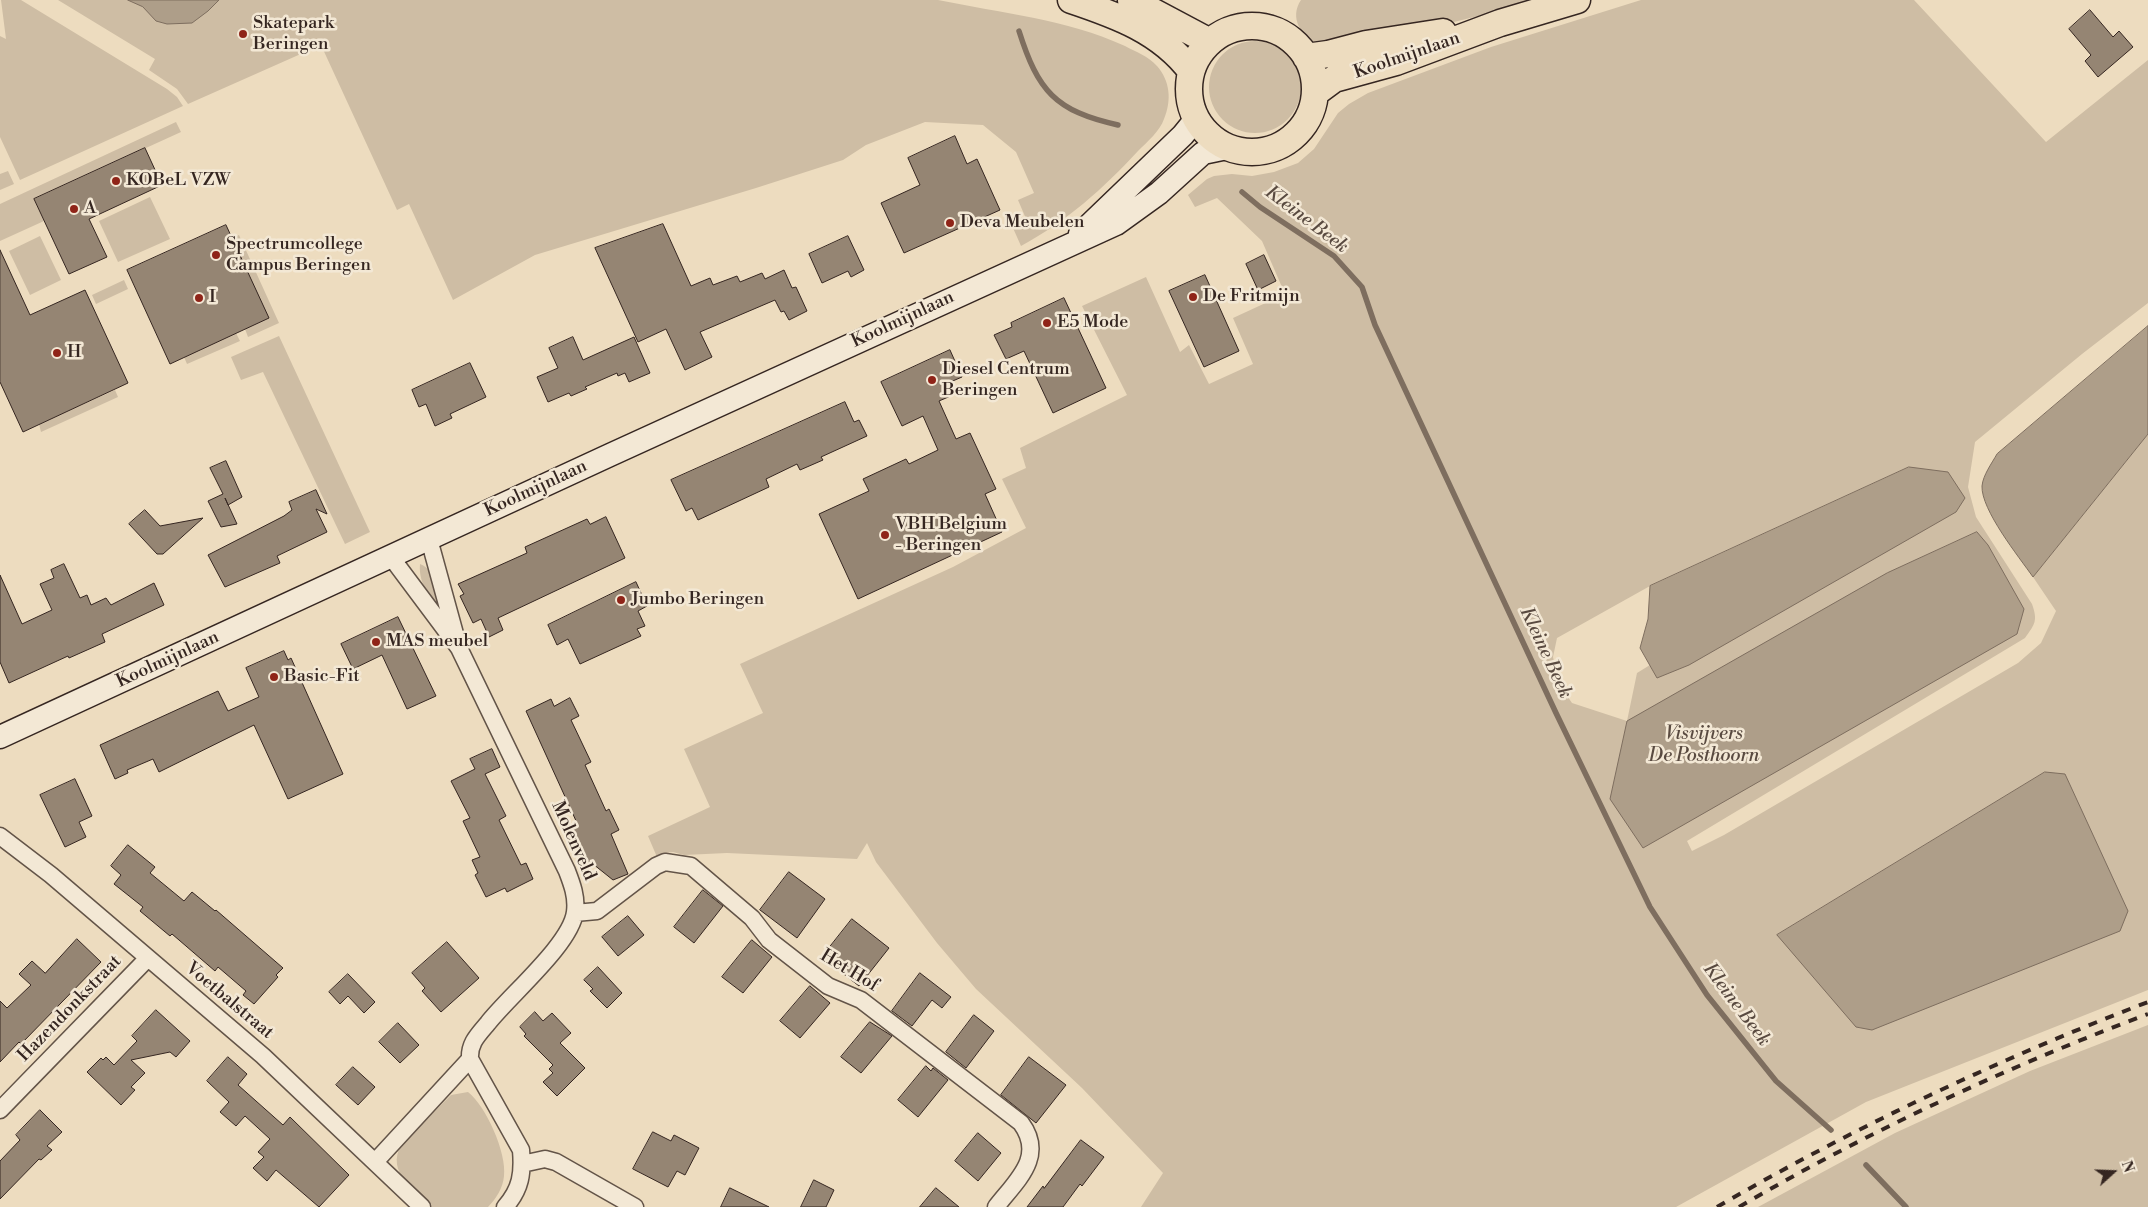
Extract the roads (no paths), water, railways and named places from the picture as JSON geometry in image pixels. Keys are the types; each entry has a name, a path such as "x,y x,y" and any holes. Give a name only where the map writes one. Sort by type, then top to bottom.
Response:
{"main road":[{"path":"1071,0 1118,16 1157,37 1179,55 1192,71"},
{"path":"1131,0 1210,42"},
{"name":"Koolmijnlaan","path":"1316,93 1334,79 1396,62 1500,23 1577,0"},
{"name":"Koolmijnlaan","path":"1306,57 1328,54 1366,44 1500,23"},
{"path":"1253,26 1276,31 1293,41 1306,57 1314,74 1316,93 1308,118 1301,130 1285,143 1267,151 1246,153 1227,148 1209,136 1196,119 1189,95 1192,71 1199,55 1210,42 1230,30 1253,26"}],"street":[{"name":"Koolmijnlaan","path":"1072,242 1183,136 1196,119"},
{"name":"Koolmijnlaan","path":"0,738 1072,242 1116,224 1159,192 1203,153 1227,148"},
{"path":"429,539 459,648"},
{"path":"391,557 459,648"},
{"name":"Molenveld","path":"375,1162 470,1059 469,1048 472,1042 563,941 572,925 575,912 574,889 567,871 459,648"},
{"name":"Voetbalstraat","path":"0,836 51,875 263,1056 422,1207"},
{"name":"Het Hof","path":"575,912 597,911 656,866 665,862 691,866 752,918 769,940 828,986 861,1000 1021,1123 1026,1130 1031,1147 1028,1164 996,1207"},
{"name":"Hazendonkstraat","path":"0,1110 148,958"},
{"path":"470,1059 521,1150 520,1184 513,1198 505,1207"},
{"path":"522,1164 545,1159 556,1162 635,1207"}],"water":[{"path":"128,0 219,0 192,23 167,24 156,21 143,7"},
{"path":"2148,326 2148,434 2033,577 2002,533 1988,508 1983,496 1982,486 1986,473 1997,454"},
{"path":"1909,467 1948,472 1965,498 1956,512 1689,665 1657,678 1640,648 1648,619 1650,586"},
{"name":"Visvijvers De Posthoorn","path":"1977,532 1988,545 2024,609 2017,634 1643,848 1610,799 1627,721 1887,573"},
{"path":"2045,772 2065,774 2128,911 2120,931 1872,1030 1856,1027 1777,935"}],"waterway":[{"name":"Kleine Beek","path":"1019,31 1034,69 1052,95 1064,105 1079,113 1118,125"},
{"name":"Kleine Beek","path":"1242,192 1260,207 1334,256 1362,287 1375,325 1556,713 1650,907 1707,995 1776,1081 1831,1130"},
{"name":"Kleine Beek","path":"1866,1165 1906,1207"}],"railway":[{"path":"1717,1207 1822,1149 1928,1096 2037,1047 2148,1002"},
{"path":"1739,1207 1838,1152 1939,1102 2095,1034 2148,1014"}],"place":[{"name":"Skatepark Beringen","path":"243,34"},
{"name":"KOBeL VZW","path":"116,181"},
{"name":"A","path":"74,209"},
{"name":"Deva Meubelen","path":"950,223"},
{"name":"Spectrumcollege Campus Beringen","path":"216,255"},
{"name":"De Fritmijn","path":"1193,297"},
{"name":"I","path":"199,298"},
{"name":"E5 Mode","path":"1047,323"},
{"name":"H","path":"57,353"},
{"name":"Diesel Centrum Beringen","path":"932,380"},
{"name":"VBH Belgium - Beringen","path":"885,535"},
{"name":"Jumbo Beringen","path":"621,600"},
{"name":"MAS meubel","path":"376,642"},
{"name":"Basic-Fit","path":"274,677"}]}
